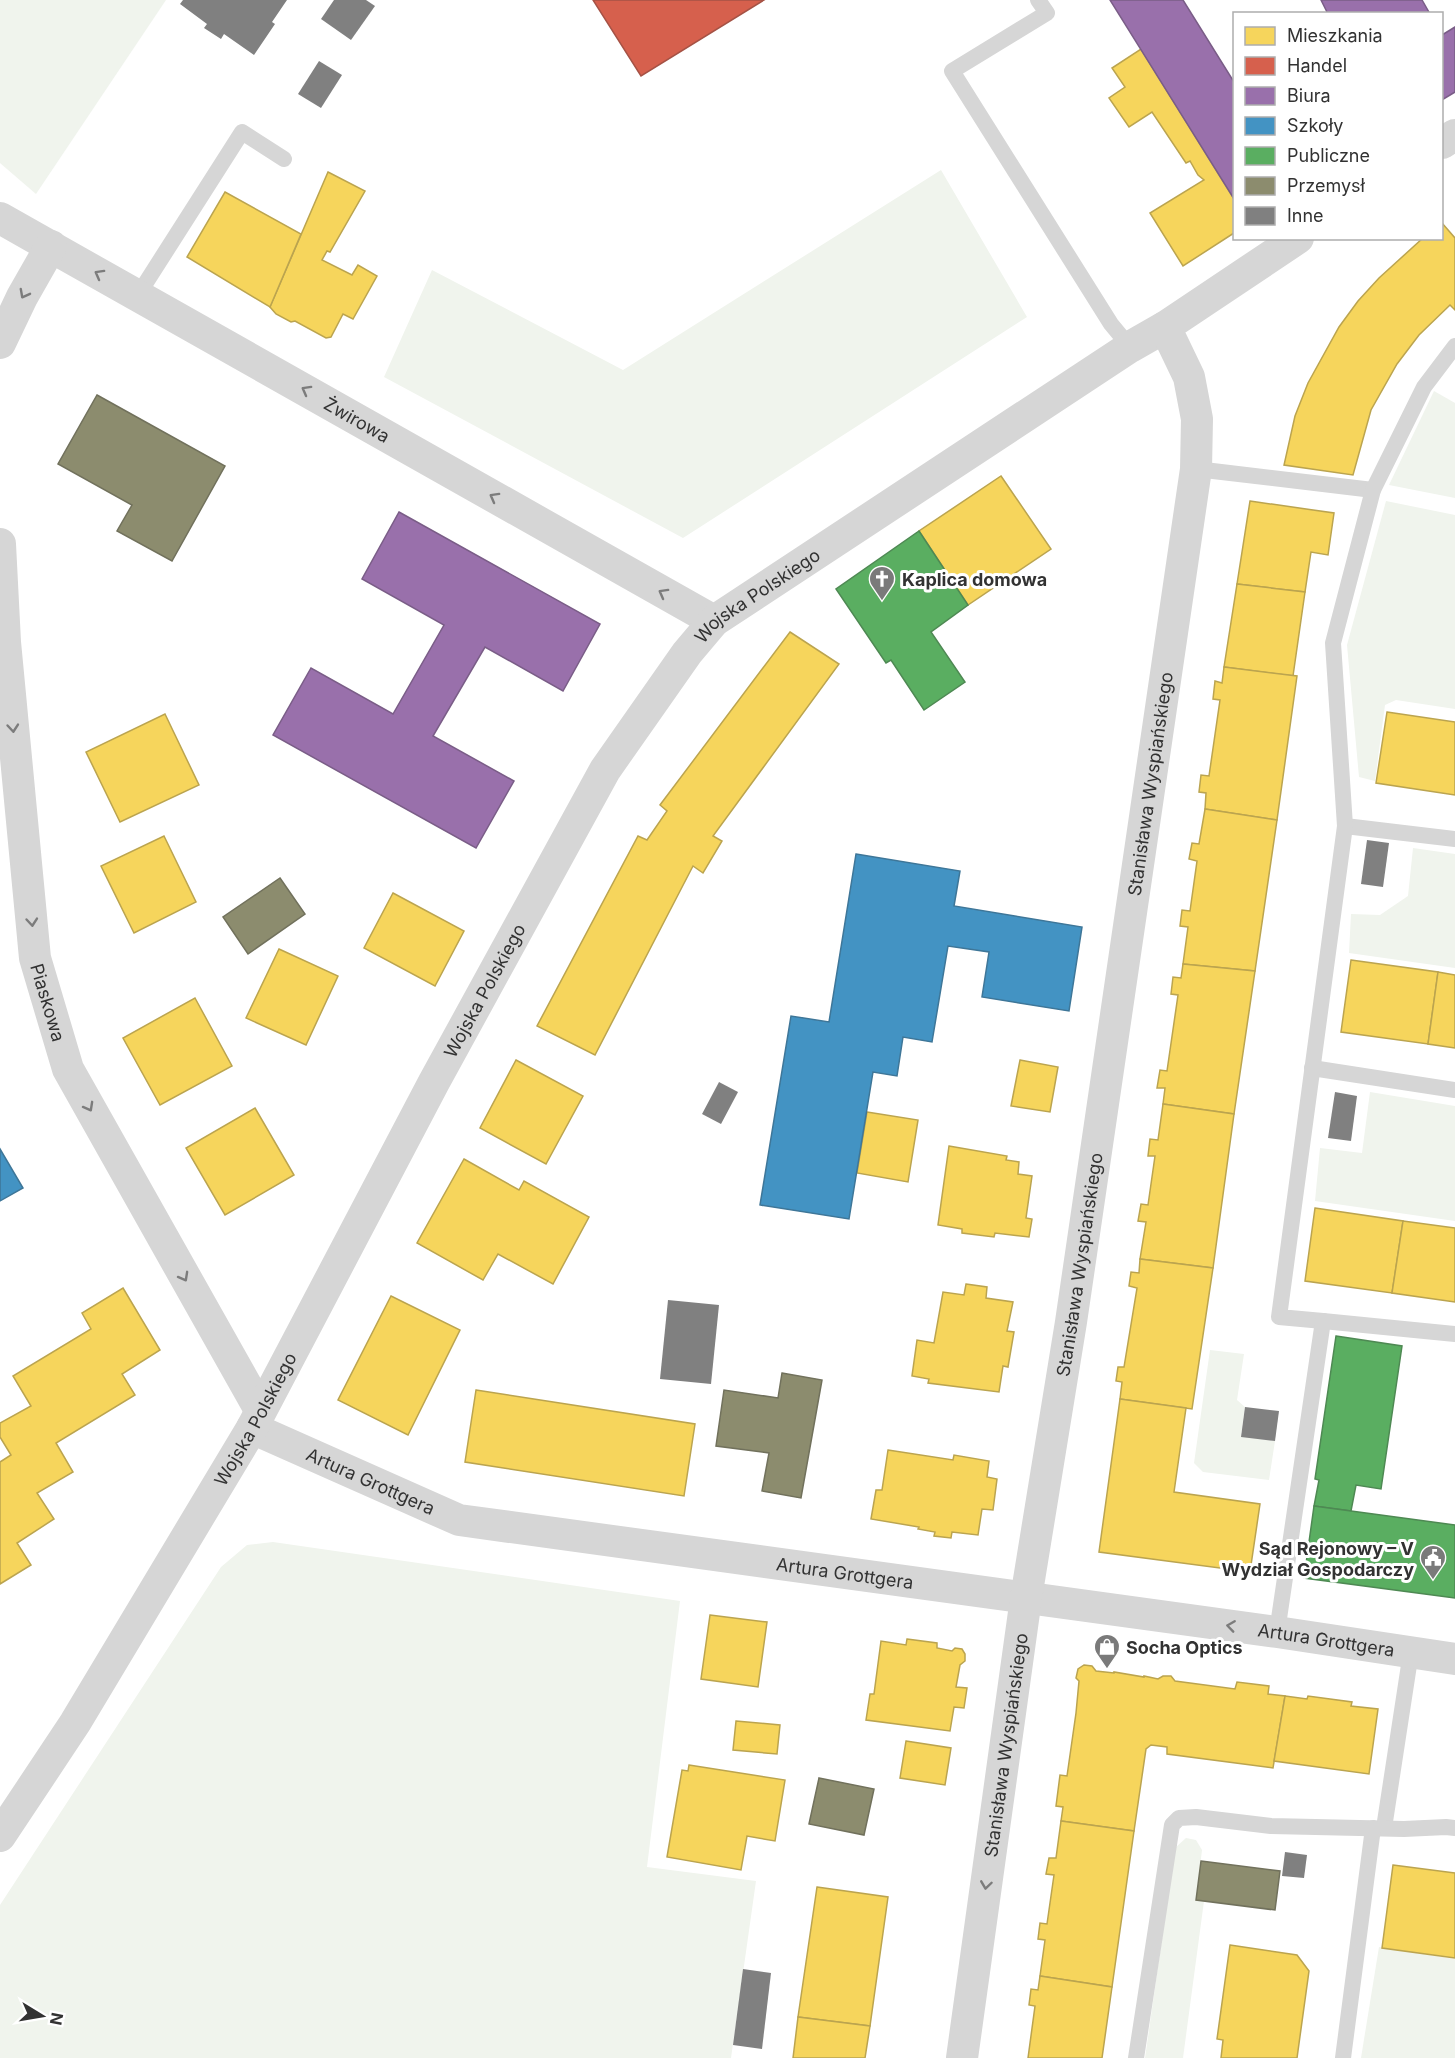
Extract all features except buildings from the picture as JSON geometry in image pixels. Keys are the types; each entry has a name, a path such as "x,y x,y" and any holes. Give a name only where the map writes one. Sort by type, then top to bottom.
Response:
{"street":[{"name":"Żwirowa","path":"0,218 714,621"},
{"name":"Wojska Polskiego","path":"0,1836 75,1723 256,1419 434,1082 604,770 687,653 714,621 1295,240"},
{"path":"0,343 22,297 51,246"},
{"path":"1165,327 1189,377 1197,419 1196,469"},
{"name":"Stanisława Wyspiańskiego","path":"962,2058 1026,1598 1073,1310 1196,469"},
{"name":"Piaskowa","path":"0,544 5,642 35,958 68,1069 256,1419"},
{"name":"Artura Grottgera","path":"256,1419 459,1520 1277,1632 1455,1659"}],"lane":[{"path":"1038,0 1047,13 952,71 1111,324 1130,347"},
{"path":"138,296 242,132 284,159"},
{"path":"1455,346 1424,387 1373,490 1333,643 1345,826 1279,1317 1455,1334"},
{"path":"1196,469 1373,490"},
{"path":"1345,826 1455,839"},
{"path":"1312,1068 1455,1090"},
{"path":"1277,1632 1323,1321"},
{"path":"1343,2058 1379,1828 1411,1652"},
{"path":"1136,2058 1172,1825 1179,1818 1196,1817 1271,1826 1455,1828"}],"shaded area":[{"path":"0,0 166,0 36,194 0,163"},
{"path":"941,170 1027,317 683,538 384,377 432,270 623,370"},
{"path":"1434,391 1455,403 1455,498 1389,485"},
{"path":"1386,501 1455,515 1455,709 1396,700 1385,705 1375,781 1359,777 1347,645"},
{"path":"1413,848 1455,854 1455,968 1349,953 1351,914 1380,915 1408,896"},
{"path":"1370,1092 1455,1106 1455,1221 1315,1201 1320,1148 1362,1153"},
{"path":"1210,1350 1244,1354 1237,1400 1245,1407 1241,1436 1275,1441 1269,1480 1203,1472 1194,1463"},
{"path":"273,1542 680,1601 647,1867 756,1881 731,2058 0,2058 0,1905 221,1567 247,1545"},
{"path":"1186,1838 1196,1840 1202,1850 1196,1900 1204,1901 1183,2058 1145,2058 1175,1848"},
{"path":"1379,1947 1455,1959 1455,2058 1361,2058"}],"place":[{"name":"Kaplica domowa","path":"882,602"},
{"name":"Sąd Rejonowy – V Wydział Gospodarczy","path":"1433,1581"},
{"name":"Socha Optics","path":"1107,1670"}]}
